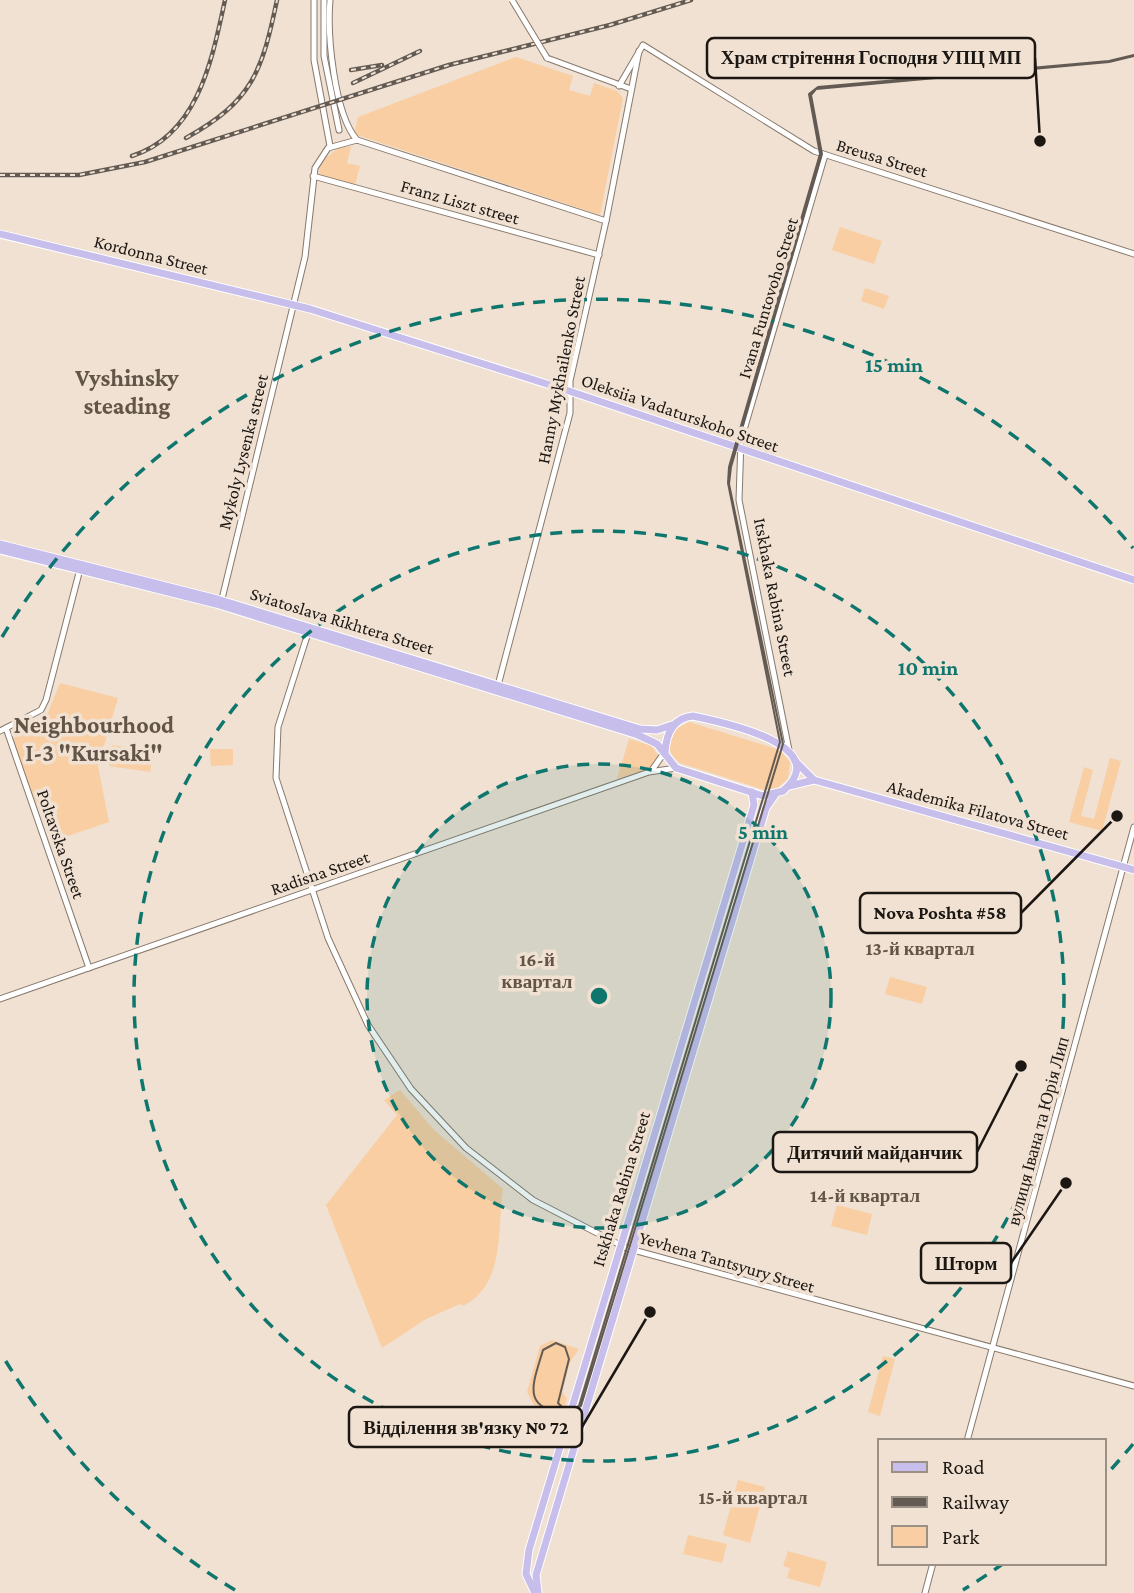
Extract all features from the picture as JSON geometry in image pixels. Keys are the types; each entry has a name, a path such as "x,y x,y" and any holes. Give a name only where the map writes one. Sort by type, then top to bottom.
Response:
{"main road":[{"name":"Kordonna Street","path":"0,234 294,305"},
{"name":"Oleksiia Vadaturskoho Street","path":"294,305 569,391 1134,580"},
{"name":"Sviatoslava Rikhtera Street","path":"0,544 221,603 640,729 657,730 693,716 767,737 791,753"},
{"name":"Sviatoslava Rikhtera Street","path":"0,550 221,603"},
{"name":"Sviatoslava Rikhtera Street","path":"497,688 638,735 665,753"},
{"path":"673,725 665,753 676,768 752,792 775,795"},
{"path":"791,753 799,767 814,780"},
{"path":"789,786 795,772 791,753"},
{"name":"Akademika Filatova Street","path":"775,795 789,786 814,780 1134,870"},
{"name":"Itskhaka Rabina Street","path":"537,1593 526,1566 619,1246 754,805 752,792"},
{"name":"Itskhaka Rabina Street","path":"537,1593 537,1572 633,1250 766,808 775,795"},
{"path":"526,1566 529,1575 537,1572"}],"street":[{"path":"314,0 313,52 330,146"},
{"path":"324,0 324,56 339,130"},
{"path":"330,0 332,55 348,127 357,140"},
{"path":"512,0 547,58 631,89"},
{"path":"619,86 641,48"},
{"name":"Hanny Mykhailenko Street","path":"497,688 567,425 571,404 569,391 641,48"},
{"name":"Breusa Street","path":"641,48 806,148 1134,254"},
{"path":"329,130 348,127"},
{"path":"313,176 320,157 330,146 357,140 606,221"},
{"name":"Ivana Funtovoho Street","path":"739,449 825,155"},
{"name":"Franz Liszt street","path":"313,176 599,255"},
{"name":"Mykoly Lysenka street","path":"221,603 308,241 313,176"},
{"name":"Itskhaka Rabina Street","path":"739,449 739,500 791,753"},
{"path":"3,730 41,710 46,700 80,569"},
{"name":"Yevhena Tantsyury Street","path":"309,630 278,727 276,778 328,937 350,990 368,1025 411,1089 450,1132 493,1171 564,1218 619,1246 1134,1386"},
{"name":"Poltavska Street","path":"3,730 89,968"},
{"path":"649,772 665,753"},
{"name":"Radisna Street","path":"0,999 649,772 676,768"},
{"name":"вулиця Івана та Юрія Лип","path":"968,1439 1134,827"},
{"path":"925,1593 932,1565"}],"green space":[{"path":"516,57 573,76 569,90 590,96 594,83 617,91 623,98 600,215 354,134 358,117"},
{"path":"341,146 351,147 347,163 360,166 355,185 318,176 321,162"},
{"path":"840,227 882,241 874,264 832,250"},
{"path":"865,288 889,296 884,309 861,301"},
{"path":"60,683 118,698 98,766 109,822 53,841 9,741 45,720"},
{"path":"689,722 780,750 790,762 788,779 777,788 765,790 680,763 672,756 671,740 674,730"},
{"path":"629,739 651,745 659,757 652,768 617,779"},
{"path":"112,745 154,751 150,772 109,766"},
{"path":"210,749 233,749 233,765 211,766"},
{"path":"1110,758 1121,761 1102,831 1069,822 1084,767 1093,770 1081,816 1094,819"},
{"path":"890,977 927,987 922,1004 885,994"},
{"path":"400,1090 434,1130 503,1189 497,1254 487,1284 463,1306 460,1304 426,1319 382,1348 326,1205 397,1115 384,1100"},
{"path":"837,1205 872,1214 867,1235 831,1226"},
{"path":"552,1340 579,1349 570,1362 562,1392 567,1398 562,1415 534,1405 527,1392 540,1346"},
{"path":"883,1356 895,1359 880,1416 868,1412"},
{"path":"738,1480 765,1487 750,1543 723,1535"},
{"path":"688,1535 727,1544 722,1563 683,1554"},
{"path":"788,1551 827,1562 820,1587 787,1578 790,1568 783,1566"}],"tram line":[{"path":"1134,55 1109,61 818,87 809,94 820,154 729,467 728,483 780,742 579,1406 566,1411 558,1403 569,1359 565,1347 556,1343 543,1350 536,1374 534,1393 536,1401 542,1407 568,1414 581,1406 783,744 729,484 731,467 822,154 811,95 816,89 1109,62 1134,56"}],"railway":[{"path":"132,156 154,146 173,131 187,113 207,70 225,0"},
{"path":"186,138 226,111 251,82 266,46 277,0"},
{"path":"0,175 79,175 145,162 449,65 610,25 691,0"},
{"path":"353,83 420,51"},
{"path":"351,70 382,65"}],"place":[{"name":"Храм стрітення Господня УПЦ МП","path":"1040,141"},
{"name":"Nova Poshta #58","path":"1117,816"},
{"name":"Дитячий майданчик","path":"1021,1066"},
{"name":"Шторм","path":"1066,1183"},
{"name":"Відділення зв'язку № 72","path":"650,1312"}],"district":[{"name":"Vyshinsky steading","path":"127,391"},
{"name":"Neighbourhood I-3 \"Kursaki\"","path":"94,738"},
{"name":"13-й квартал","path":"920,948"},
{"name":"16-й квартал","path":"537,970"},
{"name":"14-й квартал","path":"865,1195"},
{"name":"15-й квартал","path":"753,1497"}]}
